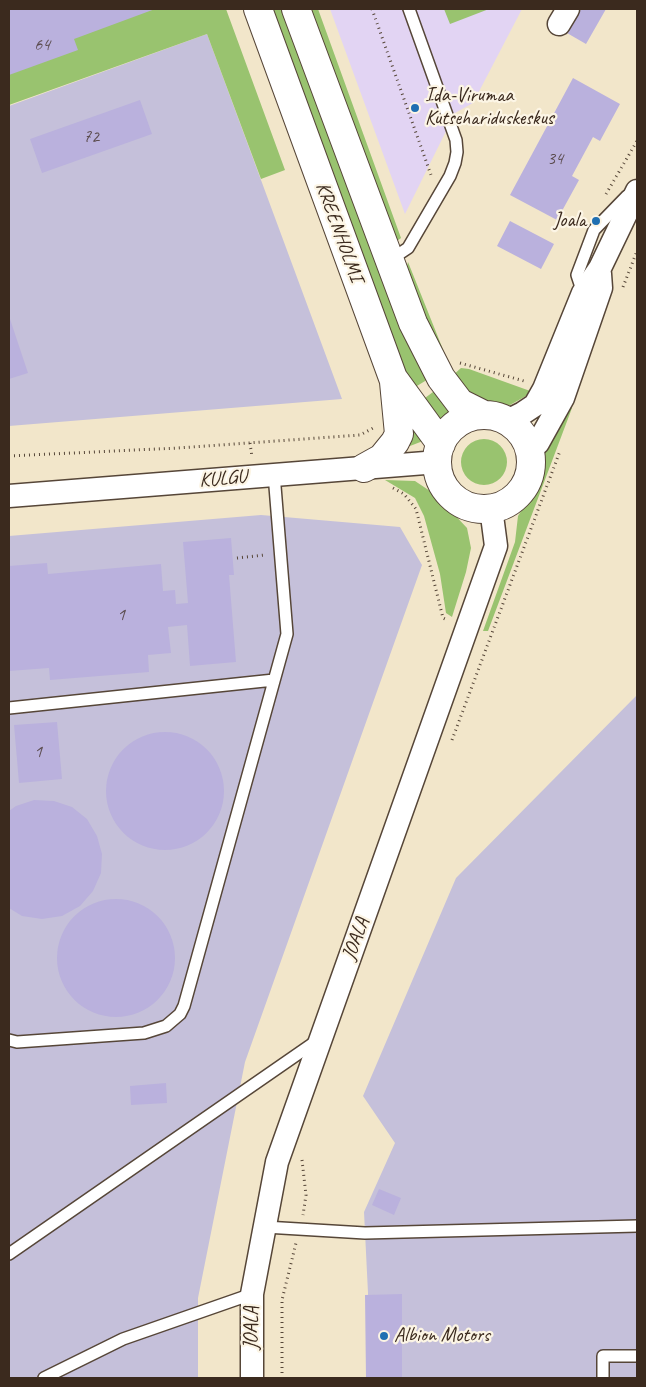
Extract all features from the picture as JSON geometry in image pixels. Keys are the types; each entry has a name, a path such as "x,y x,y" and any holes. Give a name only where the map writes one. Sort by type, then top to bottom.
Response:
{"main road":[{"name":"KREENHOLMI","path":"258,9 394,378 440,453"},
{"name":"KREENHOLMI","path":"296,9 413,323 441,378 460,403 495,418"},
{"path":"364,468 382,458 399,434 394,378"},
{"path":"468,418 495,418 512,424 534,446 529,478 521,491 510,501 491,508 481,509 465,505 452,496 442,483 438,468 444,437 454,425 468,418"}],"street":[{"path":"495,418 523,413 535,405 544,389 583,293 600,268 637,191"},
{"path":"534,446 563,398 601,288 600,268"},
{"name":"KULGU","path":"9,496 364,468 440,453"},
{"name":"JOALA","path":"252,1378 252,1294 277,1162 496,546 491,508"}],"lane":[{"path":"390,260 408,248 450,176 457,152 456,140 409,9"},
{"path":"583,293 576,275 594,230 637,186"},
{"path":"9,1040 18,1042 144,1033 166,1026 180,1014 184,1006 287,634 263,475"},
{"path":"9,708 274,680"},
{"path":"9,1254 320,1039"},
{"path":"264,1227 365,1233 637,1226"},
{"path":"44,1378 123,1339 252,1294"},
{"path":"604,1378 603,1356 637,1356"}],"path":[{"path":"372,9 432,173 431,181"},
{"path":"603,198 637,141"},
{"path":"455,362 530,383"},
{"path":"9,456 360,435 378,425"},
{"path":"360,435 364,468"},
{"path":"250,443 263,475"},
{"path":"449,748 564,443"},
{"path":"387,486 404,494 416,509 443,618 490,638"},
{"path":"237,558 269,554"},
{"path":"282,1378 282,1300 300,1230 306,1195 301,1155"}],"shaded area":[{"name":"Ida-Virumaa Kutsehariduskeskus","path":"330,9 522,9 473,103 455,113 405,214"},
{"path":"207,34 342,399 9,426 9,106"},
{"path":"261,515 400,527 422,565 245,1062 198,1298 198,1378 9,1378 9,536"},
{"path":"637,695 637,1378 369,1378 368,1293 364,1212 395,1143 363,1096 456,878"}],"green space":[{"path":"9,9 226,9 285,170 261,179 207,34 9,105"},
{"path":"271,9 284,9 430,378 412,389 405,379"},
{"path":"307,9 318,9 401,238 397,241 389,236"},
{"path":"444,9 489,9 450,24"},
{"path":"408,262 448,362 443,365 405,275"},
{"path":"461,368 469,369 533,392 510,405 495,406 481,403 451,377"},
{"path":"437,389 451,414 441,422 421,401"},
{"path":"567,406 572,408 488,631 483,631 515,542 518,516 538,484 546,445"},
{"path":"409,412 423,441 410,446 408,445"},
{"path":"484,439 497,443 503,449 507,462 503,475 497,481 484,485 471,481 465,475 461,462 465,449 471,443"},
{"path":"385,480 415,481 436,495 467,528 471,548 466,572 452,617 446,613 440,574 424,516 415,498"}],"building":[{"path":"9,9 155,9 74,39 78,50 9,75"},
{"path":"581,9 606,9 586,44 567,33"},
{"path":"573,78 620,104 600,141 593,137 572,176 579,180 557,220 510,195"},
{"path":"140,100 152,134 42,173 30,139"},
{"path":"510,221 554,244 541,269 497,246"},
{"path":"9,316 28,373 9,379"},
{"path":"231,538 234,575 229,575 236,662 190,666 187,625 168,627 171,653 148,655 149,672 50,680 49,668 9,671 9,566 47,563 48,574 161,564 163,591 175,590 176,604 188,603 183,542"},
{"path":"57,722 62,779 19,783 14,725"},
{"path":"165,732 188,736 207,749 220,768 224,791 220,814 207,833 188,846 165,850 142,846 123,833 110,814 106,791 110,768 123,749 142,736"},
{"path":"34,800 54,801 72,807 87,819 97,836 102,854 101,873 93,891 80,906 62,916 42,919 22,916 9,908 9,811 16,806"},
{"path":"116,899 139,903 158,916 171,935 175,958 171,981 158,1000 139,1013 116,1017 93,1013 74,1000 61,981 57,958 61,935 74,916 93,903"},
{"path":"166,1083 167,1103 131,1105 130,1086"},
{"path":"379,1189 401,1198 394,1215 372,1205"},
{"name":"Albion Motors","path":"402,1294 402,1378 366,1378 365,1295"}],"place":[{"name":"Ida-Virumaa Kutsehariduskeskus","path":"415,108"},
{"name":"Joala","path":"596,221"},
{"name":"Albion Motors","path":"384,1336"}]}
